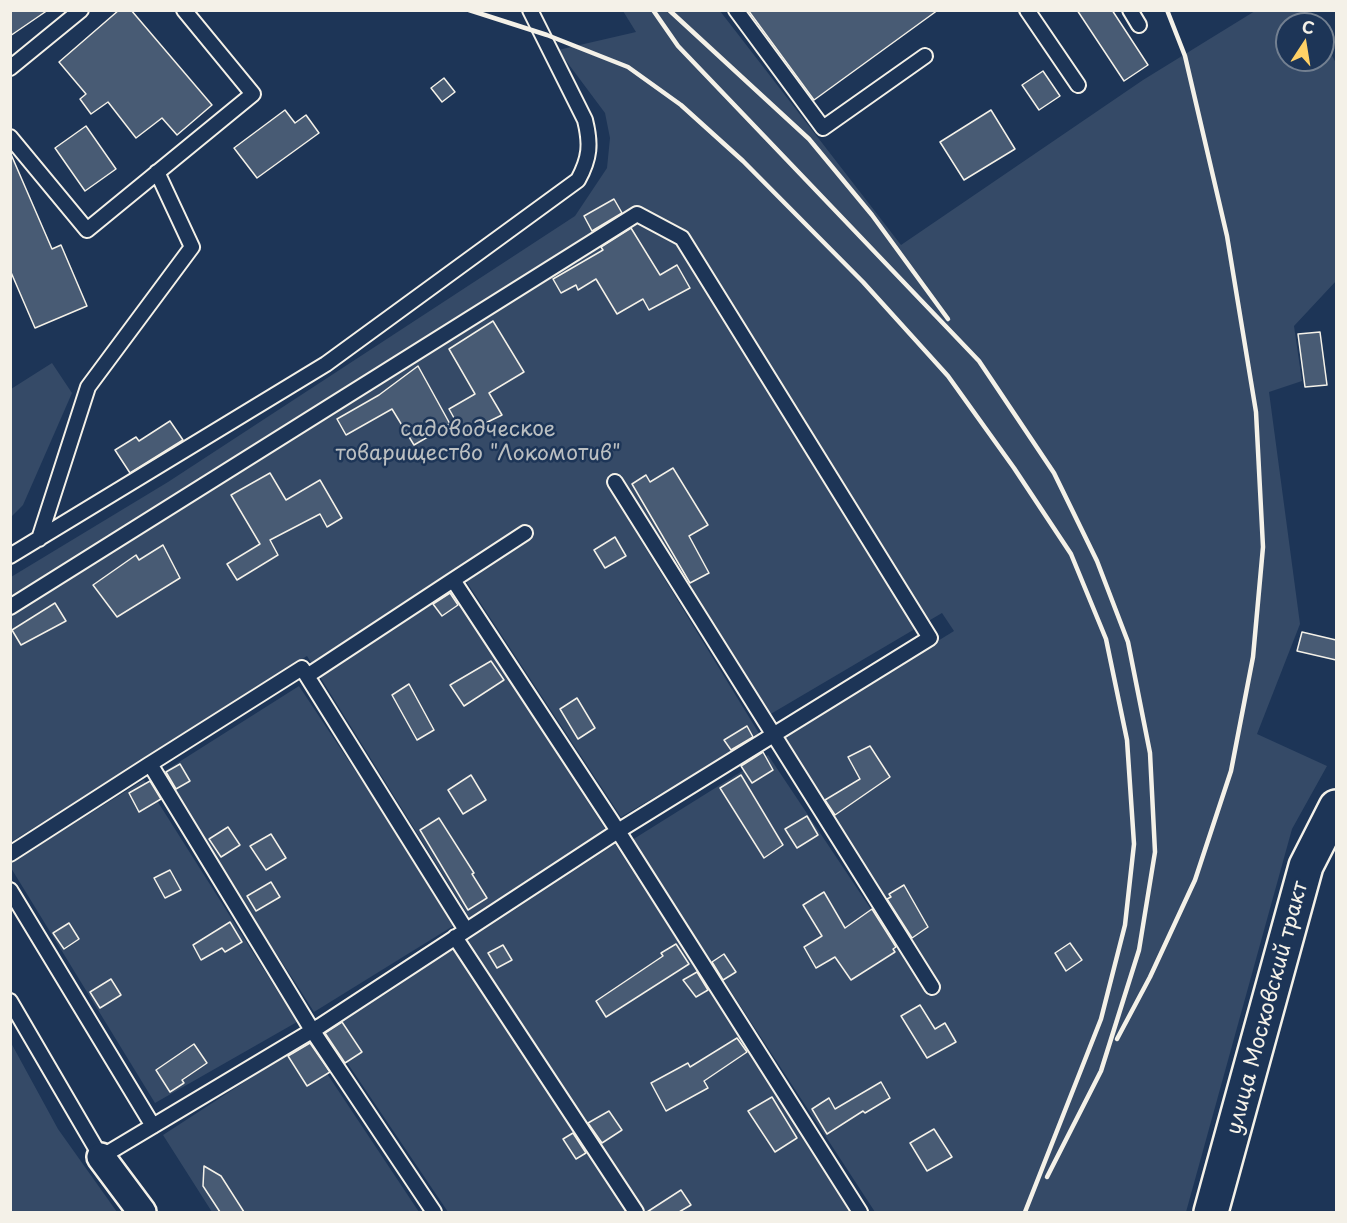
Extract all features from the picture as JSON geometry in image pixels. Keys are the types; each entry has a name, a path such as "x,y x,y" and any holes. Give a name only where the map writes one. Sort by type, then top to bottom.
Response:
{"street":[{"name":"улица Московский тракт","path":"1211,1212 1306,866 1336,807"},
{"path":"101,1157 142,1212"}],"lane":[{"path":"10,68 81,10"},
{"path":"10,137 87,230 253,94 184,10"},
{"path":"10,556 326,364 578,180 590,153 590,138 585,120 530,10"},
{"path":"736,10 823,129 925,56"},
{"path":"1027,10 1077,85"},
{"path":"1130,10 1138,25"},
{"path":"39,539 88,387 192,246 157,172"},
{"path":"10,607 637,214 682,238 930,638 618,831 312,1030 101,1157 10,1001"},
{"path":"615,482 932,987"},
{"path":"306,676 525,533"},
{"path":"453,580 618,831 860,1212"},
{"path":"10,854 302,668 460,934 636,1212"},
{"path":"150,764 312,1030 434,1212"},
{"path":"10,890 153,1126"}],"green space":[{"name":"садоводческое товарищество \"Локомотив\"","path":"623,11 720,11 901,245 1143,80 1255,11 1308,12 1275,12 1275,72 1335,72 1335,61 1336,63 1336,281 1294,326 1302,381 1269,392 1300,624 1257,734 1327,766 1292,829 1186,1212 875,1212 632,840 768,755 929,996 939,988 782,737 954,631 942,613 769,715 621,475 607,485 760,735 621,817 464,578 449,588 608,833 471,920 307,656 11,842 11,577 168,482 575,216 607,168 610,138 605,113 558,50 636,32"},
{"path":"52,363 72,393 23,505 11,517 11,389"},
{"path":"299,686 380,808 453,926 314,1012 160,774"},
{"path":"144,780 297,1022 155,1103 11,868 11,863"},
{"path":"615,844 853,1212 644,1212 468,940"},
{"path":"453,948 628,1212 448,1212 325,1030 389,992"},
{"path":"10,1041 58,1129 117,1212 11,1212"},
{"path":"306,1042 419,1212 212,1212 163,1135"}],"building":[{"path":"10,10 48,10 10,36"},
{"path":"119,10 131,10 212,105 177,135 162,118 136,138 108,102 91,114 80,99 86,94 59,62"},
{"path":"748,10 938,10 814,100"},
{"path":"1077,10 1112,10 1148,65 1124,81"},
{"path":"1043,71 1060,96 1039,110 1022,85"},
{"path":"444,78 455,92 442,102 431,88"},
{"path":"285,110 295,123 306,115 319,133 257,178 234,148"},
{"path":"991,110 1015,149 964,180 940,142"},
{"path":"86,126 116,169 85,191 55,148"},
{"path":"10,152 52,249 61,245 87,306 35,328 10,270"},
{"path":"614,199 622,213 592,231 584,216"},
{"path":"631,228 660,275 677,265 690,288 649,310 643,299 617,314 596,279 578,290 576,285 561,293 553,279 603,250 601,247"},
{"path":"493,321 524,372 489,393 502,415 463,434 449,409 475,394 449,349"},
{"path":"1320,332 1327,385 1305,387 1298,334"},
{"path":"418,366 450,424 414,445 392,409 346,435 337,419 379,395"},
{"path":"170,421 183,440 130,473 115,450 136,437 139,441"},
{"path":"673,468 708,525 689,536 709,573 690,583 632,484 646,475 650,482"},
{"path":"270,473 286,500 320,480 342,518 327,527 320,514 270,540 278,555 237,580 227,564 260,544 231,495"},
{"path":"615,537 626,556 605,568 594,550"},
{"path":"163,545 180,578 117,617 93,585 136,555 139,560"},
{"path":"450,593 458,605 442,616 433,604"},
{"path":"55,603 66,621 21,645 12,630"},
{"path":"1302,632 1336,640 1336,660 1297,651"},
{"path":"491,661 504,680 464,706 450,685"},
{"path":"409,684 434,730 417,740 392,695"},
{"path":"577,698 595,728 578,739 560,709"},
{"path":"747,726 753,737 731,750 724,740"},
{"path":"870,746 890,777 835,815 825,800 860,779 848,757"},
{"path":"763,752 773,770 752,783 741,766"},
{"path":"180,764 190,781 176,789 166,772"},
{"path":"471,775 486,800 463,814 448,790"},
{"path":"741,775 783,845 764,858 720,788"},
{"path":"150,781 161,799 139,812 129,793"},
{"path":"807,816 818,835 797,848 785,829"},
{"path":"439,818 487,898 468,910 420,830"},
{"path":"228,827 240,845 221,857 209,839"},
{"path":"271,834 286,858 266,870 250,846"},
{"path":"170,870 181,890 165,898 154,878"},
{"path":"271,882 280,897 256,911 247,896"},
{"path":"904,885 928,927 912,938 887,899 891,897 889,894"},
{"path":"824,892 845,928 872,909 896,947 893,949 895,952 851,980 835,957 816,968 804,947 822,936 803,905"},
{"path":"230,922 242,942 225,952 222,948 201,960 193,945"},
{"path":"69,923 79,939 64,949 53,933"},
{"path":"1070,943 1082,960 1066,971 1055,953"},
{"path":"676,944 689,964 606,1017 596,1001 663,956 661,953"},
{"path":"503,945 512,960 497,968 488,953"},
{"path":"724,954 736,972 723,980 712,962"},
{"path":"697,972 708,990 696,997 683,980"},
{"path":"111,979 121,995 100,1008 90,992"},
{"path":"920,1005 935,1029 945,1023 956,1042 927,1058 901,1016"},
{"path":"342,1022 362,1052 345,1063 325,1033"},
{"path":"737,1038 747,1052 704,1081 708,1088 666,1111 651,1083 688,1063 690,1067"},
{"path":"310,1043 330,1072 307,1086 288,1056"},
{"path":"194,1044 207,1063 182,1080 184,1083 170,1092 156,1070"},
{"path":"881,1082 890,1098 865,1113 863,1111 827,1134 812,1109 829,1098 835,1109"},
{"path":"772,1097 797,1138 775,1152 748,1111"},
{"path":"609,1111 622,1130 602,1143 588,1123"},
{"path":"934,1129 952,1157 927,1171 910,1143"},
{"path":"573,1133 586,1153 576,1159 563,1139"},
{"path":"204,1166 221,1176 244,1212 220,1212 203,1186"},
{"path":"681,1190 691,1205 679,1212 647,1212"}],"railway":[{"path":"469,10 547,35 628,67 681,105 743,161 863,282 948,376 1014,468 1071,554 1106,639 1127,740 1134,844 1125,925 1101,1019 1025,1212"},
{"path":"653,10 678,46 979,361 1054,473 1097,561 1128,642 1150,753 1155,852 1139,950 1101,1071 1047,1177"},
{"path":"669,10 809,139 872,215 948,319"},
{"path":"1117,1039 1150,977 1195,880 1231,771 1253,657 1263,547 1256,412 1227,236 1185,56 1167,10"}]}
